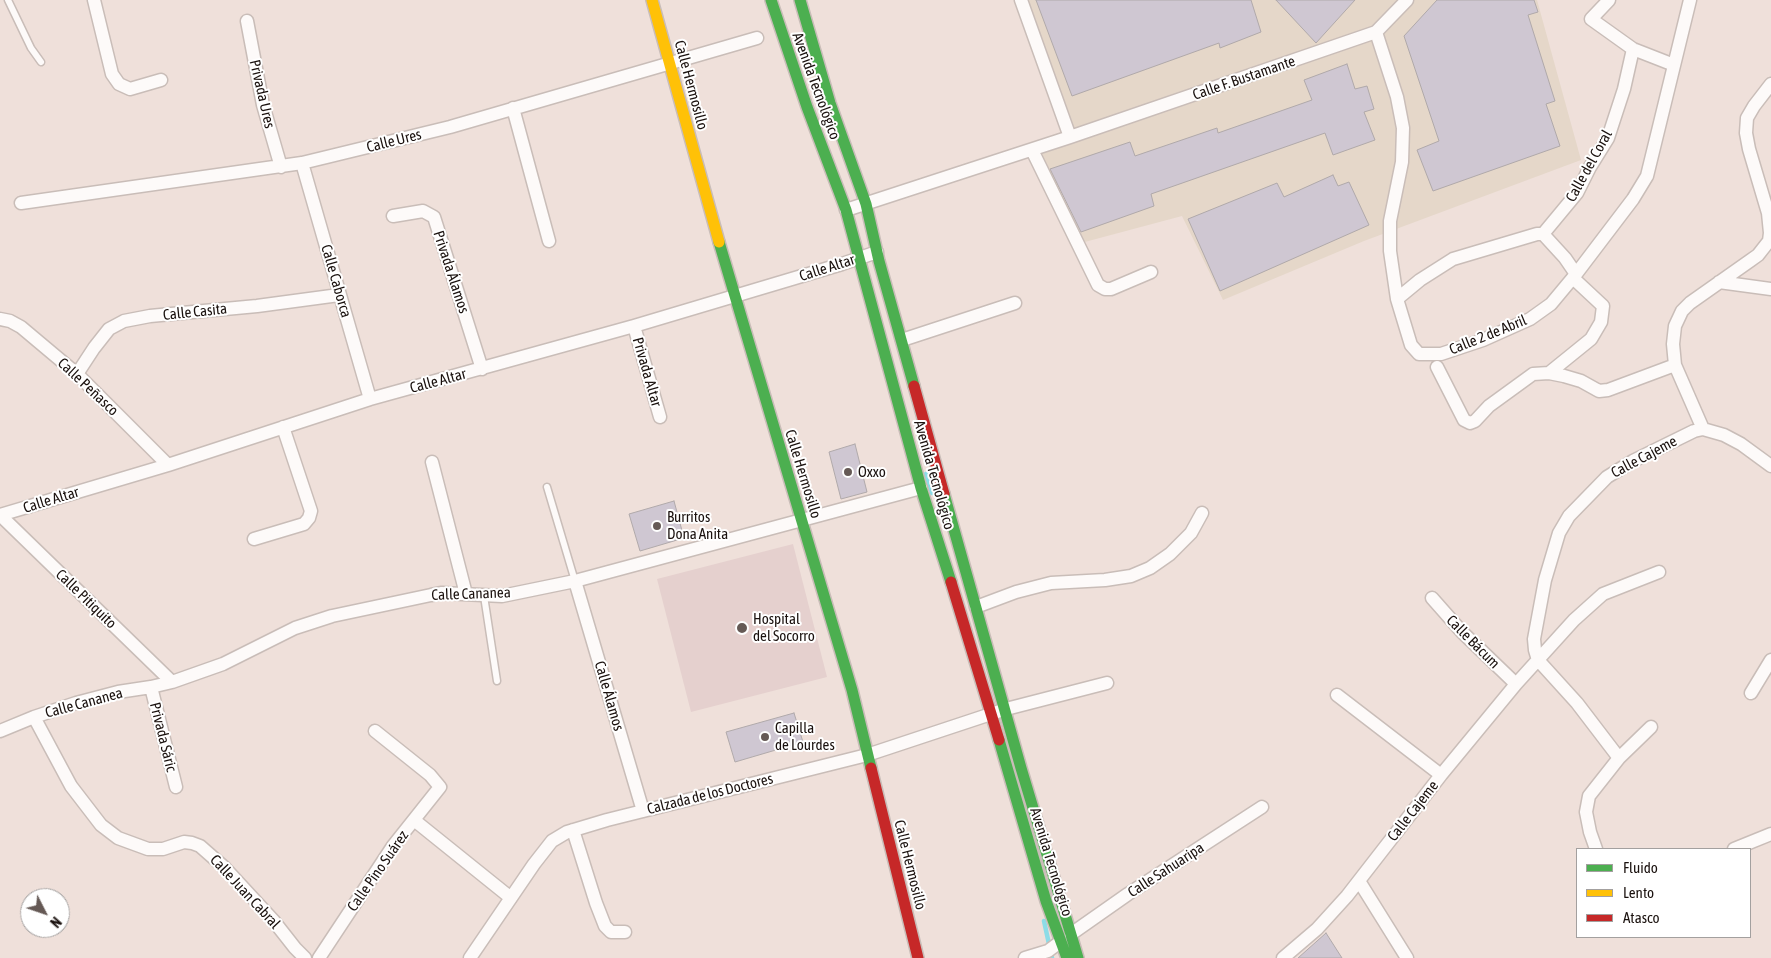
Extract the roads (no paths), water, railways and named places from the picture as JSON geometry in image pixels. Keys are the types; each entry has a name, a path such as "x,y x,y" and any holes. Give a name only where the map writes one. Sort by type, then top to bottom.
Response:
{"main road":[{"name":"Calle Hermosillo","path":"652,0 734,296 852,690 918,958"},
{"name":"Avenida Tecnológico","path":"771,0 807,107 846,210 921,488 1054,926 1068,958"},
{"name":"Avenida Tecnológico","path":"800,0 830,103 866,204 877,252 1026,785 1078,958"},
{"path":"1013,789 1026,785"},
{"path":"1054,926 1067,921"}],"street":[{"path":"94,0 112,74 119,84 130,89 161,80"},
{"path":"1022,0 1070,137"},
{"name":"Calle F. Bustamante","path":"846,210 1032,150 1376,32 1407,0"},
{"path":"1609,0 1591,20 1633,49 1674,65"},
{"name":"Calle 2 de Abril","path":"1376,32 1397,97 1403,128 1402,162 1390,221 1390,251 1397,299 1411,345 1420,354 1441,354 1483,340 1530,319 1551,304 1575,276 1633,199 1647,176 1690,0"},
{"name":"Privada Ures","path":"247,21 263,105 281,167"},
{"name":"Calle Ures","path":"21,203 302,163 450,127 757,38"},
{"name":"Calle del Coral","path":"1543,234 1577,193 1608,138 1624,89 1633,49"},
{"path":"1771,84 1747,118 1746,133 1768,213 1769,241 1758,255 1699,296 1682,311 1675,326 1673,344 1675,364 1703,429 1732,439 1771,466"},
{"path":"513,108 549,241"},
{"path":"1032,150 1098,285 1105,289 1111,289 1151,272"},
{"name":"Calle Caborca","path":"302,163 370,399"},
{"name":"Privada Álamos","path":"393,216 423,211 434,217 482,368"},
{"path":"1397,299 1420,280 1453,259 1537,234 1543,234 1564,258 1575,276 1603,306 1601,322 1591,339 1549,373"},
{"name":"Calle Altar","path":"0,515 168,465 370,399 634,326 877,252"},
{"path":"1719,282 1771,289"},
{"name":"Calle Casita","path":"77,374 109,329 124,321 150,316 257,306 339,295"},
{"path":"902,340 1015,303"},
{"name":"Calle Peñasco","path":"0,319 10,321 21,327 77,374 168,465"},
{"name":"Privada Altar","path":"634,326 660,417"},
{"path":"1437,367 1464,420 1470,423 1475,421 1489,406 1533,374 1549,373 1581,381 1599,391 1608,390 1675,364"},
{"path":"254,540 304,524 309,518 311,511 283,428"},
{"name":"Calle Cajeme","path":"1538,660 1534,639 1545,580 1560,533 1569,516 1607,477 1660,447 1694,431 1703,429"},
{"path":"432,462 466,594"},
{"name":"Calle Cananea","path":"0,731 34,716 118,692 151,688 172,682 223,664 295,628 332,616 442,593 502,596 575,581 921,488"},
{"path":"976,607 1016,592 1051,583 1114,579 1131,576 1150,568 1170,554 1190,534 1202,513"},
{"name":"Calle Pitiquito","path":"0,515 172,682"},
{"name":"Calle Cajeme","path":"1283,958 1317,929 1347,896 1441,775 1516,684 1574,620 1602,594 1658,572"},
{"name":"Calle Álamos","path":"575,581 643,811"},
{"name":"Calle Bácum","path":"1432,598 1462,632 1516,684"},
{"path":"1538,660 1576,703 1619,758"},
{"path":"1751,693 1771,660"},
{"name":"Calzada de los Doctores","path":"470,958 534,864 552,841 574,830 867,754 1006,709 1107,683"},
{"name":"Privada Sáric","path":"151,688 176,787"},
{"path":"1337,695 1441,775"},
{"name":"Calle Juan Cabral","path":"34,716 71,786 101,825 118,838 148,849 163,849 184,842 200,846 231,875 305,958"},
{"path":"1596,848 1586,812 1589,796 1597,783 1619,758 1651,727"},
{"name":"Calle Pino Suárez","path":"319,958 393,846 440,787 430,775 375,731"},
{"name":"Calle Sahuaripa","path":"1071,934 1128,894 1262,808"},
{"path":"414,820 511,898"},
{"path":"574,830 605,926 611,932 625,932"},
{"path":"1736,848 1771,834"},
{"path":"1359,881 1407,958"},
{"path":"1025,958 1047,954 1060,942"}],"lane":[{"path":"8,0 31,48 41,62"},
{"path":"547,487 575,581"},
{"path":"484,596 497,681"}],"waterway":[{"path":"926,474 932,493"},
{"path":"1044,921 1052,958"}],"place":[{"name":"Oxxo","path":"848,472"},
{"name":"Burritos Dona Anita","path":"657,526"},
{"name":"Hospital del Socorro","path":"742,628"},
{"name":"Capilla de Lourdes","path":"765,737"}]}
